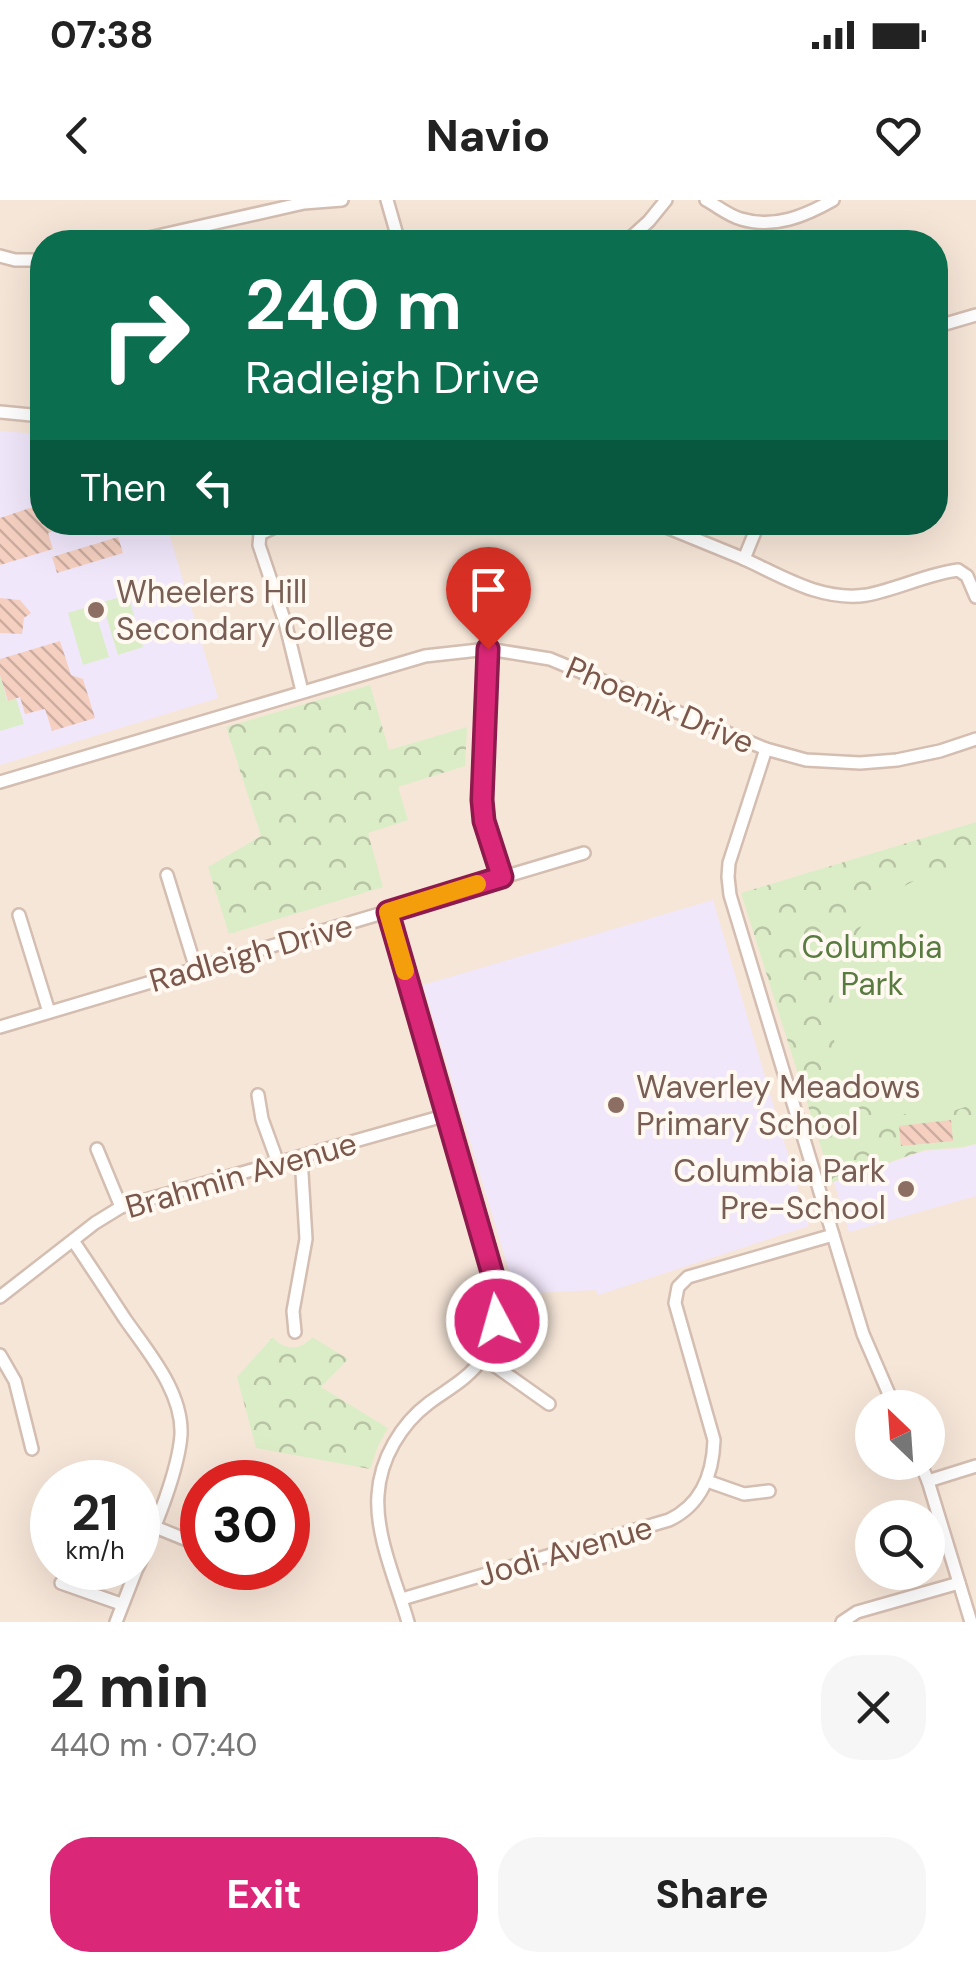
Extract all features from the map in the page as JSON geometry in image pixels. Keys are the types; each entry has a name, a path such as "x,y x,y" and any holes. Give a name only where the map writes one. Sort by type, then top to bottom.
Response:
{"street":[{"path":"186,230 304,204 342,200"},
{"path":"387,200 396,230"},
{"path":"639,230 666,200"},
{"path":"706,200 739,219 768,224 808,214 833,200"},
{"path":"0,256 30,260"},
{"path":"948,324 976,315"},
{"path":"0,412 30,415"},
{"path":"260,535 259,545 285,622 302,692"},
{"path":"686,535 813,591 866,595 958,570 967,576 976,596"},
{"path":"744,559 753,535"},
{"path":"488,649 482,800 484,821 502,877"},
{"name":"Phoenix Drive","path":"0,782 425,656 488,649 550,659 766,749 806,760 897,760 976,739"},
{"path":"766,749 730,862 730,895 863,1334 887,1390"},
{"name":"Radleigh Drive","path":"0,1027 584,853"},
{"path":"167,875 196,969"},
{"path":"388,912 498,1293 497,1321 484,1358 457,1386 428,1404 405,1426 388,1453 378,1494 381,1531 408,1622"},
{"path":"19,916 49,1012"},
{"path":"258,1095 278,1163"},
{"name":"Brahmin Avenue","path":"0,1297 121,1207 447,1115"},
{"path":"97,1150 121,1207"},
{"path":"295,1332 293,1311 306,1239 301,1157"},
{"path":"769,1491 744,1494 707,1481 714,1458 714,1440 675,1302 678,1287 688,1278 833,1235"},
{"path":"74,1242 163,1376 178,1410 178,1456 160,1512"},
{"path":"0,1355 15,1381 32,1449"},
{"path":"484,1358 549,1404"},
{"path":"945,1475 976,1466"},
{"path":"928,1480 970,1622"},
{"name":"Jodi Avenue","path":"402,1600 670,1520 696,1501 707,1481"},
{"path":"842,1622 857,1612 959,1583"},
{"path":"81,1590 122,1604"},
{"path":"116,1622 128,1590"}],"shaded area":[{"path":"0,200 976,200 976,1622 0,1622"},
{"name":"Wheelers Hill Secondary College","path":"0,431 30,433 30,535 170,535 218,698 0,765"},
{"name":"Waverley Meadows Primary School","path":"713,900 809,1226 598,1295 596,1290 514,1294 423,985"},
{"name":"Columbia Park Pre-School","path":"976,1144 976,1196 849,1232 834,1182 924,1151"}],"green space":[{"path":"128,595 143,647 118,655 102,602"},
{"path":"93,605 109,657 83,665 68,613"},
{"path":"0,675 7,700 16,698 24,724 0,731"},
{"path":"370,685 389,750 467,727 465,766 398,787 408,820 368,833 383,887 229,934 208,867 261,836 226,727"},
{"name":"Columbia Park","path":"976,822 976,1144 925,1150 832,1182 741,893"},
{"path":"976,866 976,1103 926,1116 893,1111 866,1094 838,1054 831,1017 838,977 858,932 888,898 928,875"},
{"path":"273,1337 292,1348 312,1337 348,1359 321,1387 388,1428 370,1469 256,1448 237,1377"}],"building":[{"path":"30,508 30,535 49,535 53,549 0,565 0,518"},
{"path":"118,537 123,553 57,573 52,557"},
{"path":"0,598 20,600 31,613 24,618 22,634 0,633"},
{"path":"60,641 71,675 83,679 95,718 52,731 45,709 25,714 20,697 8,701 0,659"},
{"path":"951,1120 953,1141 901,1146 899,1126"}],"slow traffic":[{"path":"405,971 388,912 477,884"}],"place":[{"name":"Wheelers Hill Secondary College","path":"96,610"},
{"name":"Waverley Meadows Primary School","path":"616,1105"},
{"name":"Columbia Park Pre-School","path":"906,1189"}],"route":[{"path":"488,649 482,800 484,821 502,877 388,912 498,1293 497,1321"}]}
